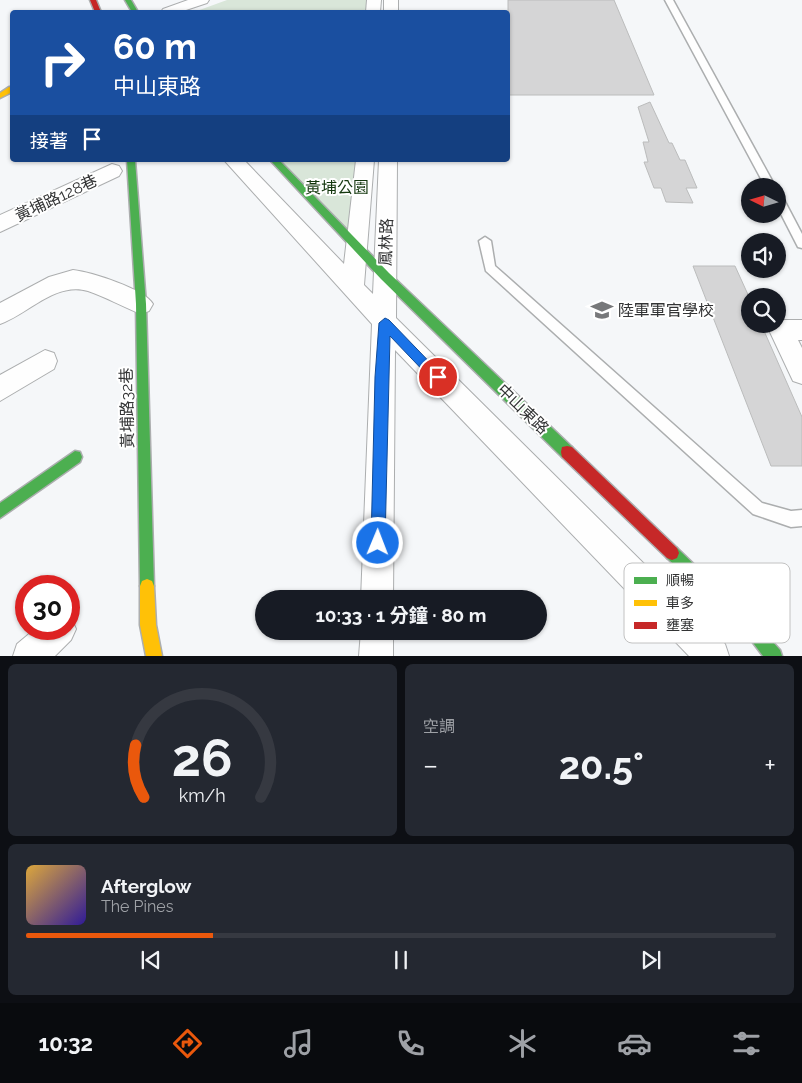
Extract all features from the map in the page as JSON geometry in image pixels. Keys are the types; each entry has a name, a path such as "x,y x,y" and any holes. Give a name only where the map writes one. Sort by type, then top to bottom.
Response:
{"street":[{"path":"174,10 202,0"},
{"name":"黃埔路32巷","path":"131,162 141,304 151,640"},
{"path":"235,162 353,286 385,323 624,566"},
{"name":"中山東路","path":"276,162 385,276 683,563"},
{"name":"鳳林路","path":"353,286 356,245 363,198 365,162"},
{"name":"鳳林路","path":"377,590 381,377 385,323 388,162"},
{"name":"黃埔路128巷","path":"0,224 112,171"},
{"path":"0,314 60,282 72,279 84,281 141,304"},
{"path":"802,330 781,330 802,373"},
{"path":"0,389 45,361"},
{"path":"0,511 75,457"},
{"path":"29,656 47,640"},
{"path":"139,656 151,640"},
{"path":"376,656 377,640"},
{"path":"700,643 713,656"},
{"name":"中山東路","path":"763,643 774,656"}],"lane":[{"path":"669,0 766,178"},
{"path":"786,214 802,244"},
{"path":"485,241 490,268 758,509 791,519 802,518"}],"green space":[{"path":"227,0 366,0 366,10 200,10"},
{"name":"黃埔公園","path":"278,162 364,162 356,245"}],"building":[{"path":"508,0 614,0 654,95 510,95 510,10 508,10"},
{"path":"650,102 669,143 672,143 680,160 685,160 697,188 686,188 693,203 666,202 661,188 654,188 644,162 648,162 643,142 649,142 638,107"},
{"path":"693,266 735,266 745,288 741,288 741,333 765,333 802,417 802,466 771,466"}],"traffic: fast":[{"path":"128,0 134,10"},
{"path":"131,162 141,304 147,586"},
{"path":"276,162 385,276 567,452"},
{"path":"0,511 75,457"},
{"path":"672,553 682,563"},
{"path":"763,643 774,656"}],"traffic: slow":[{"path":"0,96 10,90"},
{"path":"147,586 148,625 154,656"}],"traffic: jam":[{"path":"93,0 97,10"},
{"path":"567,452 672,553"}],"place":[{"name":"陸軍軍官學校","path":"602,310"}],"route":[{"path":"378,543 381,377 385,323 438,377"}]}
